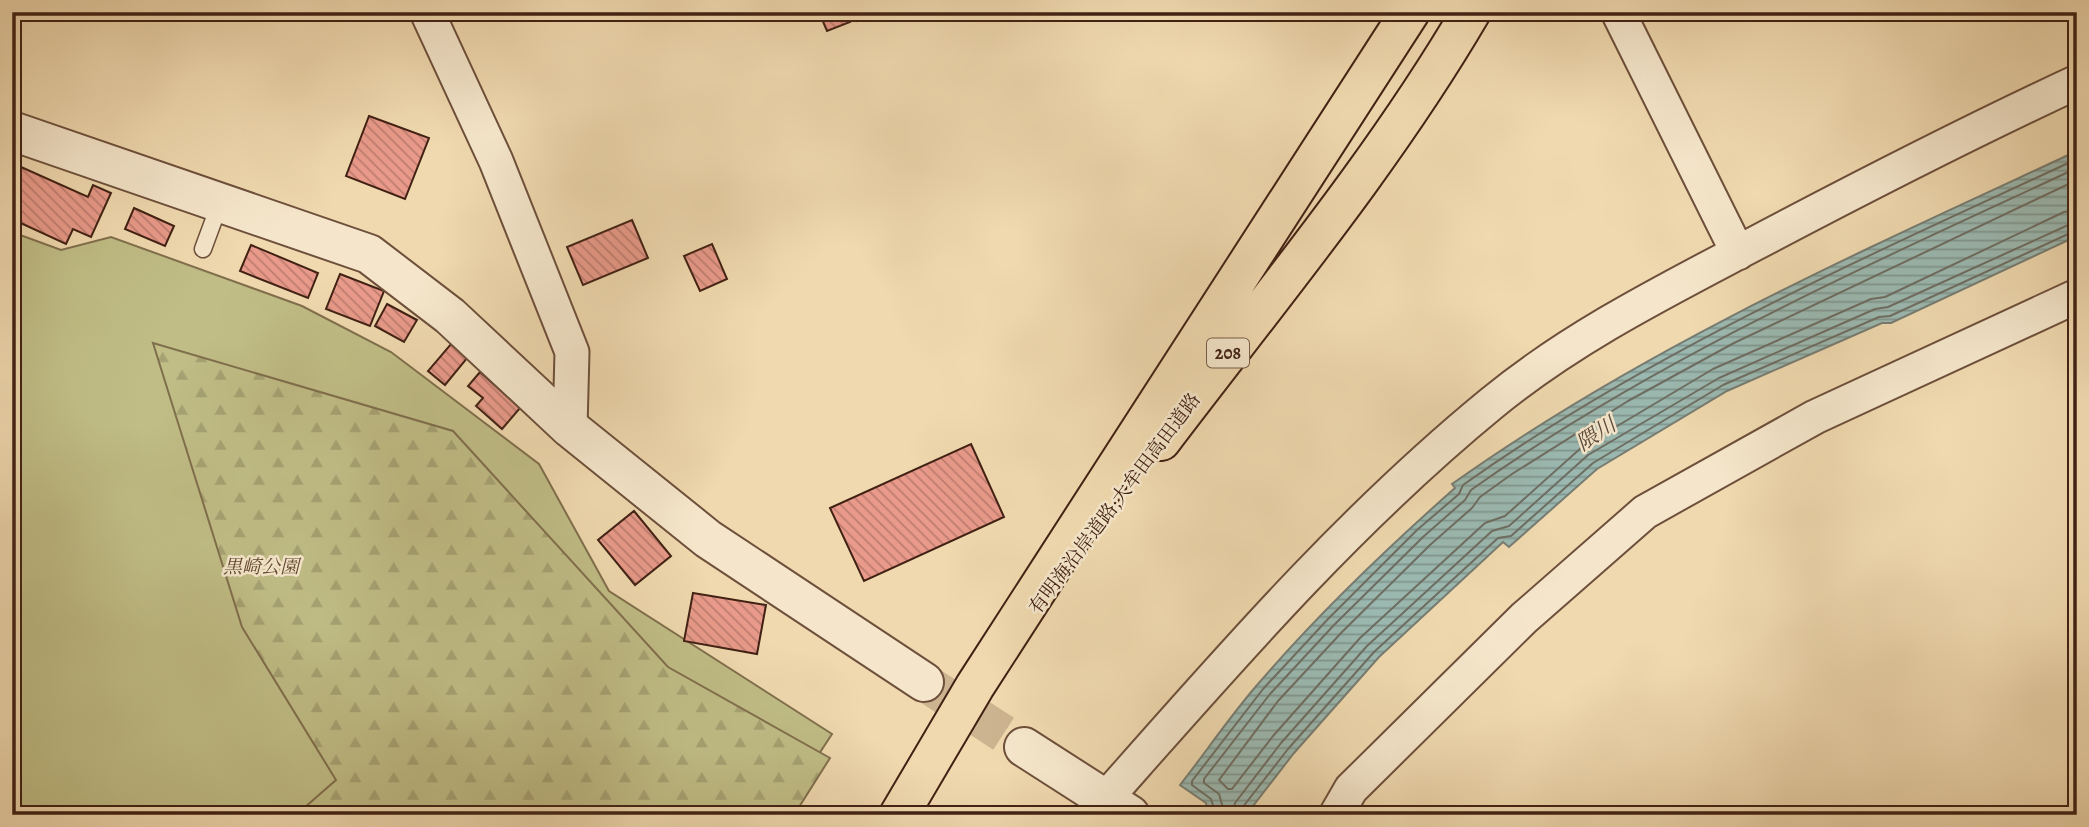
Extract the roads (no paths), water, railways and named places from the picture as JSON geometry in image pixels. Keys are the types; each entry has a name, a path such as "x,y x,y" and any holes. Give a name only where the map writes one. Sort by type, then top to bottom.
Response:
{"highway":[{"name":"有明海沿岸道路;大牟田高田道路","path":"899,815 975,686 1410,12"},
{"name":"有明海沿岸道路;大牟田高田道路","path":"975,686 1355,186 1443,60 1471,12"}],"street":[{"path":"428,12 496,161 572,352 570,428"},
{"path":"1618,12 1738,253"},
{"path":"1024,747 1118,806 1289,592 1396,486 1494,401 1598,327 1958,136 2077,82"},
{"path":"12,131 369,254 450,316 570,428 708,539 924,682"},
{"path":"1336,815 1351,789 1524,618 1645,512 1815,417 2077,296"}],"lane":[{"path":"203,249 220,201"}],"water":[{"name":"隈川","path":"2077,151 2077,236 1891,323 1882,323 1727,391 1597,469 1509,547 1503,542 1379,657 1294,753 1246,815 1209,815 1206,803 1180,785 1238,709 1304,632 1455,488 1452,484 1526,434 1678,344 1836,264"}],"tunnel":[{"path":"924,682 1024,747"}],"park label":[{"name":"黒崎公園","path":"261,566"}]}
